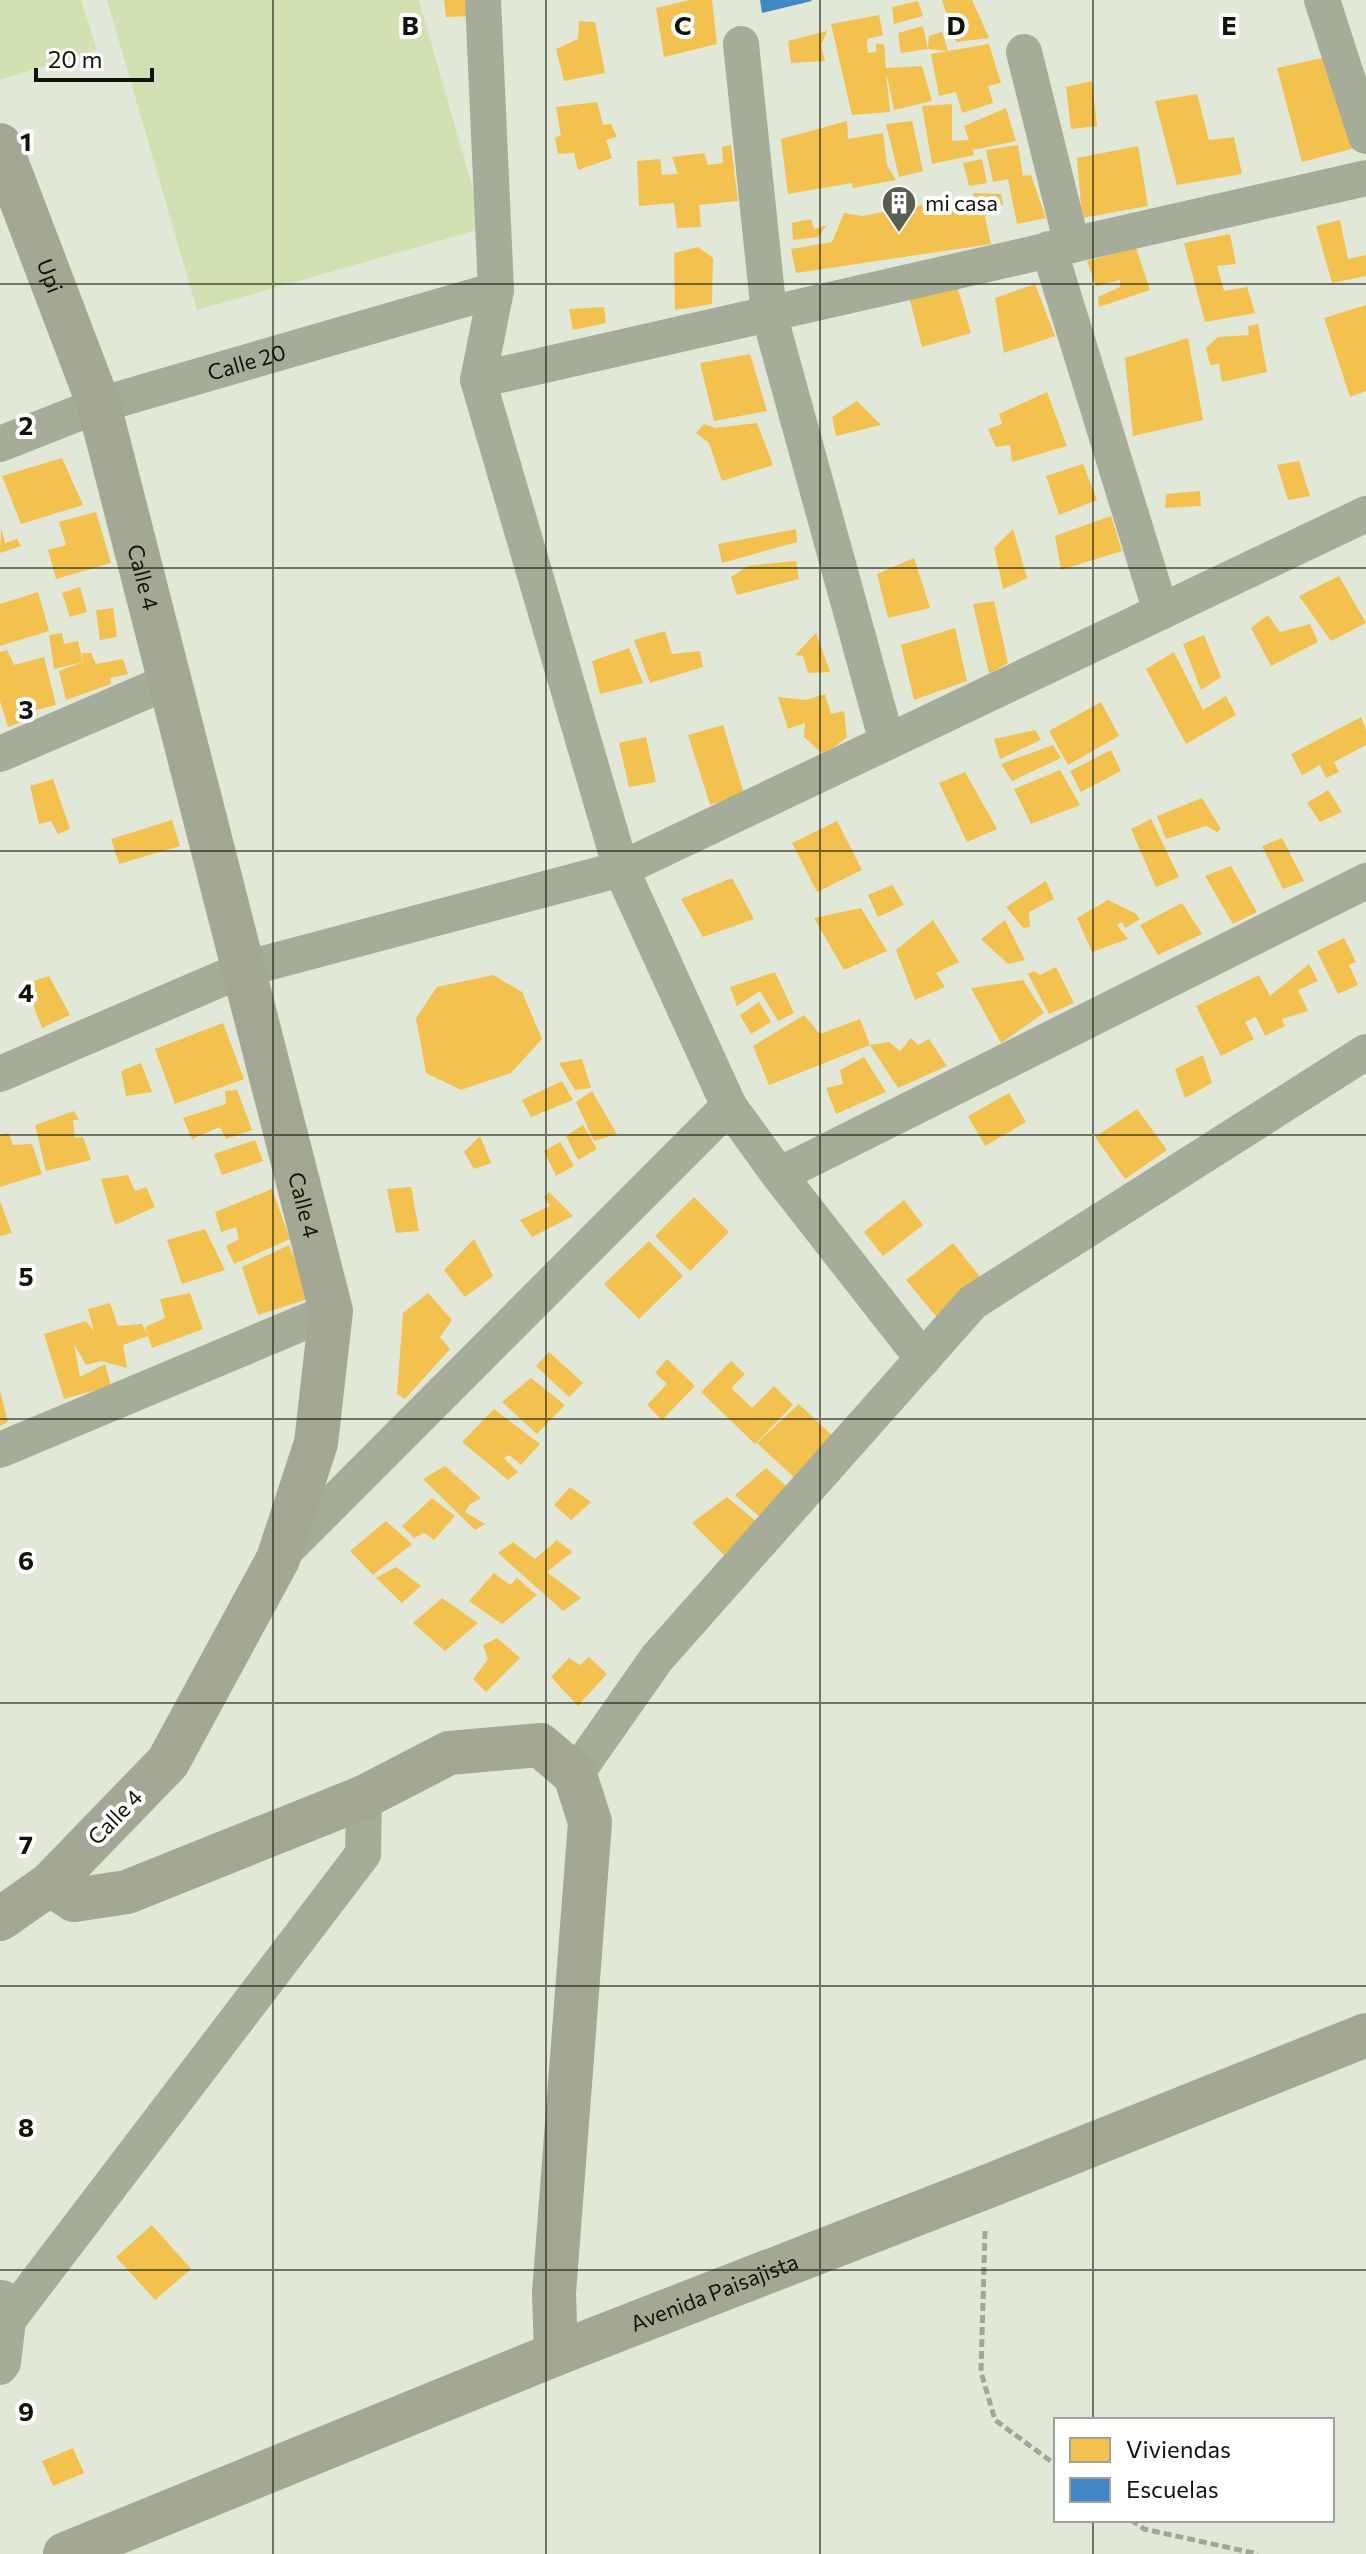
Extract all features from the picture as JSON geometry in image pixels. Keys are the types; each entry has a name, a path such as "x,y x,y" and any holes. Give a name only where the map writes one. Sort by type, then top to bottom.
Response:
{"street":[{"path":"483,0 496,290 478,380 621,869 729,1106 923,1359"},
{"path":"1322,0 1366,136"},
{"path":"741,44 769,314 887,742"},
{"path":"1024,52 1061,247 1161,612"},
{"name":"Upi","path":"0,145 99,405"},
{"path":"478,380 1366,178"},
{"name":"Calle 20","path":"0,444 99,405 496,290"},
{"name":"Calle 4","path":"0,1919 50,1884 168,1762 278,1559 316,1443 331,1311 99,405"},
{"path":"0,1074 244,969 621,869 1366,514"},
{"path":"0,754 170,681"},
{"path":"779,1175 1366,881"},
{"path":"575,1775 657,1658 973,1302 1366,1052"},
{"path":"278,1559 729,1106"},
{"path":"0,1450 331,1311"},
{"path":"50,1884 74,1900 127,1892 364,1797 449,1753 540,1745 575,1775 590,1822 554,2293 556,2354"},
{"path":"0,2367 3,2363 4,2306 363,1854 364,1797"},
{"name":"Avenida Paisajista","path":"65,2554 556,2354 1366,2035"}],"path":[{"path":"986,2187 981,2372 995,2420 1054,2464"},
{"path":"1134,2522 1144,2529 1258,2554"}],"green space":[{"path":"0,0 81,0 97,50 0,80"},
{"path":"107,0 419,0 484,228 197,310"}],"building: Viviendas":[{"path":"444,0 469,0 471,16 446,17"},
{"path":"690,0 712,0 717,44 664,57 656,8"},
{"path":"942,0 972,0 989,38 956,42"},
{"path":"918,1 923,16 894,24 892,7"},
{"path":"879,15 883,35 867,39 868,53 876,52 876,43 884,45 886,68 922,66 932,101 894,110 886,71 890,112 852,115 831,24"},
{"path":"579,21 595,22 605,73 564,81 556,49 578,39"},
{"path":"923,26 928,49 901,53 898,33"},
{"path":"827,31 821,45 825,61 791,63 788,41"},
{"path":"942,32 948,51 928,49 929,36"},
{"path":"989,44 1001,83 988,86 993,103 962,113 956,92 939,96 931,54"},
{"path":"1322,58 1355,148 1302,162 1277,68"},
{"path":"1092,81 1097,126 1071,129 1066,87"},
{"path":"1197,94 1209,140 1234,137 1242,174 1177,185 1155,101"},
{"path":"597,102 603,125 611,124 617,137 606,140 612,158 578,170 574,153 558,154 555,138 561,135 556,107"},
{"path":"952,104 952,141 969,140 964,126 1006,108 1016,141 973,150 974,155 932,164 922,106"},
{"path":"847,121 848,139 883,133 887,165 896,180 853,188 852,183 788,194 781,139"},
{"path":"912,121 923,171 899,177 886,124"},
{"path":"731,145 738,201 699,205 701,227 677,228 674,203 639,206 637,161 660,159 662,175 678,174 672,157 704,153 708,165 723,163 722,147"},
{"path":"1018,145 1023,176 1031,175 1046,218 1017,224 1008,179 993,182 986,150"},
{"path":"1138,146 1148,206 1082,218 1077,158"},
{"path":"982,159 987,183 969,186 963,163"},
{"path":"973,193 1001,194 1003,205 983,208 991,244 796,273 791,249 832,242 844,213 862,216 956,199 958,205 972,202"},
{"path":"811,219 814,229 827,225 818,237 793,240 792,223"},
{"path":"1340,220 1348,259 1366,255 1366,276 1332,283 1316,226"},
{"path":"1230,234 1236,264 1217,266 1224,291 1247,287 1255,313 1205,322 1184,243"},
{"path":"698,247 713,258 712,304 675,310 674,253"},
{"path":"1136,248 1150,290 1099,307 1098,297 1120,287 1120,280 1096,286 1087,261"},
{"path":"955,279 971,333 922,347 908,293"},
{"path":"1035,284 1055,336 1004,353 995,298"},
{"path":"1366,305 1366,391 1350,397 1324,318"},
{"path":"604,307 606,323 573,330 569,309"},
{"path":"1258,324 1267,372 1222,382 1219,364 1210,365 1206,348 1218,337 1249,335 1248,326"},
{"path":"1188,338 1203,420 1133,436 1125,358"},
{"path":"750,354 767,411 714,421 700,363"},
{"path":"1047,392 1067,446 1012,462 1010,445 996,447 988,429 1002,424 999,414"},
{"path":"857,401 881,425 836,436 832,417"},
{"path":"757,423 773,465 722,481 709,443 696,433 704,424 715,428"},
{"path":"62,458 83,505 21,524 2,476"},
{"path":"1299,461 1310,496 1288,500 1277,465"},
{"path":"1083,464 1097,500 1059,515 1046,476"},
{"path":"1200,491 1201,506 1165,508 1166,494"},
{"path":"96,512 111,563 56,579 48,550 66,545 59,522"},
{"path":"1111,516 1122,551 1061,570 1055,536"},
{"path":"1,528 5,543 17,539 21,546 0,553"},
{"path":"796,529 797,542 722,563 718,544"},
{"path":"1013,529 1027,578 1003,589 994,548"},
{"path":"914,558 930,608 888,618 877,574"},
{"path":"796,561 799,579 737,595 731,577 748,566"},
{"path":"1339,576 1366,623 1331,641 1299,596"},
{"path":"80,587 87,612 70,617 62,593"},
{"path":"38,592 49,631 0,646 0,604"},
{"path":"994,601 1008,663 989,674 973,604"},
{"path":"113,608 117,637 100,640 96,610"},
{"path":"1268,615 1280,632 1310,624 1318,642 1271,666 1251,628"},
{"path":"955,628 967,681 914,700 901,645"},
{"path":"665,631 672,654 700,651 703,667 650,683 634,640"},
{"path":"62,633 64,644 78,641 83,662 54,669 49,635"},
{"path":"816,633 830,672 808,673 803,656 795,655"},
{"path":"1204,635 1221,677 1201,690 1183,644"},
{"path":"629,648 643,683 600,694 592,661"},
{"path":"7,650 14,665 44,657 56,705 36,710 38,716 8,727 0,701 0,652"},
{"path":"1174,652 1203,710 1226,696 1236,715 1186,744 1146,669"},
{"path":"82,653 91,653 96,664 123,659 128,674 110,678 111,684 66,700 59,671 83,662"},
{"path":"825,694 831,714 844,711 847,737 824,755 804,737 805,723 788,729 778,697 806,700"},
{"path":"1101,702 1119,736 1068,765 1049,731"},
{"path":"1361,717 1366,730 1366,745 1334,762 1339,772 1326,778 1320,765 1302,775 1291,754"},
{"path":"723,725 744,794 710,805 688,735"},
{"path":"1035,730 1041,740 1000,759 994,739"},
{"path":"646,737 656,782 629,787 619,743"},
{"path":"1053,745 1061,758 1012,781 1001,764"},
{"path":"1111,750 1121,771 1081,792 1070,771"},
{"path":"1060,770 1080,805 1031,824 1014,789"},
{"path":"965,772 997,829 967,842 939,783"},
{"path":"53,779 70,829 58,834 51,821 39,824 30,786"},
{"path":"1328,790 1342,812 1320,822 1307,803"},
{"path":"1202,798 1221,829 1217,832 1206,826 1166,839 1157,816"},
{"path":"1151,819 1179,877 1156,887 1131,829"},
{"path":"172,820 180,846 119,864 111,839"},
{"path":"837,821 862,870 817,892 792,843"},
{"path":"1282,838 1304,881 1283,889 1262,846"},
{"path":"1231,866 1257,912 1233,924 1205,876"},
{"path":"732,878 754,919 703,937 681,899"},
{"path":"1046,881 1054,899 1029,912 1030,927 1023,928 1006,907"},
{"path":"892,885 904,905 878,917 868,895"},
{"path":"1108,900 1135,913 1140,919 1125,928 1122,922 1117,925 1128,939 1092,952 1077,918"},
{"path":"1182,903 1202,934 1158,955 1140,925"},
{"path":"861,908 887,951 844,970 814,918"},
{"path":"933,920 959,962 936,973 945,987 915,1000 896,950"},
{"path":"1005,920 1025,960 1008,964 981,939"},
{"path":"1344,938 1356,962 1349,965 1358,985 1338,994 1317,951"},
{"path":"1309,964 1318,981 1298,990 1308,1011 1282,1019 1285,1026 1265,1036 1256,1017 1245,1022 1254,1039 1221,1056 1196,1006 1259,975 1270,996"},
{"path":"1056,967 1074,1003 1049,1014 1028,974 1034,971 1040,975"},
{"path":"775,972 794,1013 778,1021 760,991 737,1006 730,987"},
{"path":"493,975 522,992 542,1039 511,1073 461,1090 426,1073 416,1018 437,987"},
{"path":"49,976 70,1015 42,1028 25,984"},
{"path":"1023,980 1044,1013 1001,1043 971,988"},
{"path":"759,1002 771,1022 751,1034 740,1015"},
{"path":"804,1015 820,1034 860,1019 870,1045 769,1085 753,1046"},
{"path":"223,1023 244,1079 175,1104 155,1049"},
{"path":"911,1038 918,1045 929,1039 947,1066 898,1088 870,1045 889,1042 900,1051"},
{"path":"1203,1055 1212,1083 1185,1098 1175,1069"},
{"path":"864,1057 886,1092 836,1114 826,1088 843,1084 840,1070"},
{"path":"582,1059 591,1088 575,1090 559,1063"},
{"path":"141,1063 152,1092 126,1096 121,1071"},
{"path":"562,1081 573,1100 531,1117 522,1100"},
{"path":"237,1090 252,1130 226,1139 220,1127 192,1139 183,1118 226,1104 225,1091"},
{"path":"592,1091 617,1134 594,1141 576,1102"},
{"path":"1009,1093 1026,1122 985,1146 968,1116"},
{"path":"1137,1109 1167,1150 1125,1179 1095,1137"},
{"path":"74,1111 79,1120 73,1120 75,1138 83,1137 91,1160 46,1171 35,1125"},
{"path":"583,1125 597,1149 578,1160 566,1136"},
{"path":"9,1133 13,1145 32,1144 42,1174 0,1187 0,1135"},
{"path":"480,1136 491,1163 474,1169 464,1152"},
{"path":"255,1140 263,1161 222,1175 214,1154"},
{"path":"560,1142 574,1166 556,1176 544,1151"},
{"path":"128,1175 135,1191 146,1187 155,1207 115,1225 101,1179"},
{"path":"411,1187 419,1231 396,1233 387,1189"},
{"path":"272,1189 290,1239 234,1264 226,1246 239,1239 236,1227 221,1232 215,1212"},
{"path":"549,1192 573,1216 532,1237 520,1220 550,1206 544,1197"},
{"path":"694,1197 729,1232 690,1271 655,1236"},
{"path":"904,1200 923,1225 883,1256 864,1232"},
{"path":"0,1201 12,1233 0,1236"},
{"path":"205,1229 225,1270 182,1284 167,1240"},
{"path":"474,1239 493,1276 465,1297 444,1270"},
{"path":"649,1241 683,1276 639,1319 604,1284"},
{"path":"953,1243 985,1283 939,1320 906,1280"},
{"path":"289,1245 311,1298 258,1315 242,1267"},
{"path":"190,1293 203,1329 152,1348 145,1327 165,1318 160,1299"},
{"path":"428,1293 452,1320 440,1337 450,1349 405,1399 397,1394 403,1313"},
{"path":"110,1303 118,1326 142,1324 148,1336 123,1345 127,1368 101,1361 86,1365 74,1344 80,1377 105,1364 111,1386 64,1399 44,1334 86,1321 94,1332 88,1309"},
{"path":"549,1352 583,1383 569,1397 536,1366"},
{"path":"667,1359 695,1386 662,1420 647,1405 667,1384 655,1373"},
{"path":"731,1361 745,1374 731,1388 752,1408 774,1386 793,1405 755,1444 701,1392"},
{"path":"531,1378 565,1405 537,1434 502,1402"},
{"path":"0,1390 8,1422 0,1426"},
{"path":"799,1404 840,1443 799,1482 757,1443"},
{"path":"494,1409 540,1444 521,1465 509,1455 504,1458 518,1472 508,1480 462,1442"},
{"path":"445,1466 481,1498 470,1504 465,1512 485,1524 475,1530 423,1479"},
{"path":"766,1468 793,1492 764,1521 735,1495"},
{"path":"570,1487 591,1502 571,1520 554,1505"},
{"path":"727,1497 759,1524 725,1556 692,1523"},
{"path":"432,1498 455,1516 434,1540 424,1533 414,1538 402,1526"},
{"path":"386,1521 412,1544 373,1575 350,1551"},
{"path":"557,1540 572,1552 547,1572 581,1598 563,1611 498,1553 513,1542 535,1559"},
{"path":"396,1567 421,1586 402,1603 376,1578"},
{"path":"494,1573 510,1585 517,1578 537,1595 502,1624 469,1601"},
{"path":"442,1598 478,1623 445,1651 413,1623"},
{"path":"497,1638 520,1658 486,1692 473,1679 488,1659 483,1645"},
{"path":"589,1657 607,1674 578,1706 551,1677 569,1658 580,1665"},
{"path":"152,2225 191,2269 155,2300 116,2257"},
{"path":"73,2448 84,2473 53,2486 42,2461"}],"building: Escuelas":[{"path":"760,0 811,0 812,1 762,13"}],"place":[{"name":"mi casa","path":"899,234"}]}
